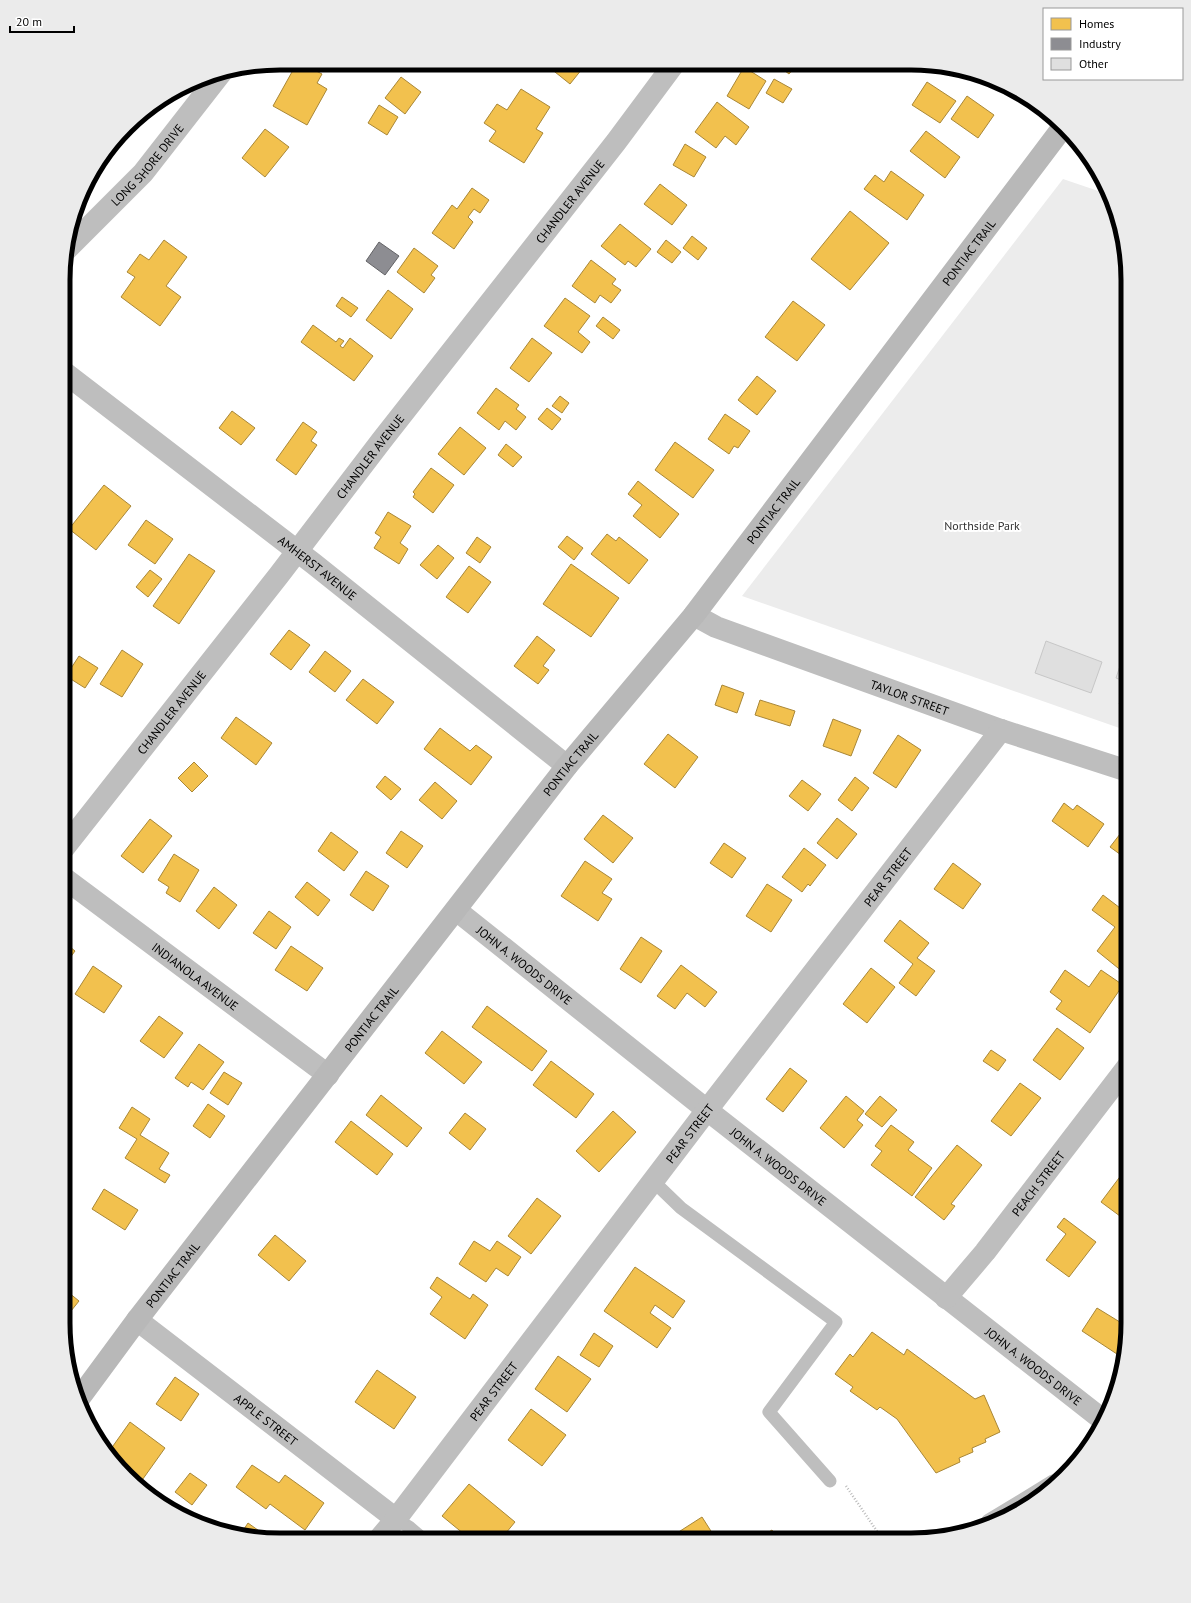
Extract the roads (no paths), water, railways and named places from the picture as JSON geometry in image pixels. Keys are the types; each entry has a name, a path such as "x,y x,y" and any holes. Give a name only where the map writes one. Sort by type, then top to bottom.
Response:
{"main road":[{"name":"PONTIAC TRAIL","path":"82,1394 137,1320 567,766 694,615 1059,132"}],"street":[{"name":"CHANDLER AVENUE","path":"70,840 616,142 670,70"},
{"name":"LONG SHORE DRIVE","path":"74,242 143,173 215,80"},
{"name":"AMHERST AVENUE","path":"70,377 297,551 567,766"},
{"name":"TAYLOR STREET","path":"694,615 716,627 1001,730 1121,769"},
{"name":"PEAR STREET","path":"383,1533 396,1519 707,1110 1001,730"},
{"name":"INDIANOLA AVENUE","path":"70,882 328,1075"},
{"name":"JOHN A. WOODS DRIVE","path":"456,910 707,1110 1099,1417"},
{"name":"PEACH STREET","path":"946,1298 985,1252 1121,1075"},
{"name":"APPLE STREET","path":"137,1320 396,1519"}],"lane":[{"path":"653,1181 681,1208 836,1322 769,1412 830,1481"},
{"path":"396,1519 410,1527 416,1533"}],"park label":[{"name":"Northside Park","path":"982,525"}]}
